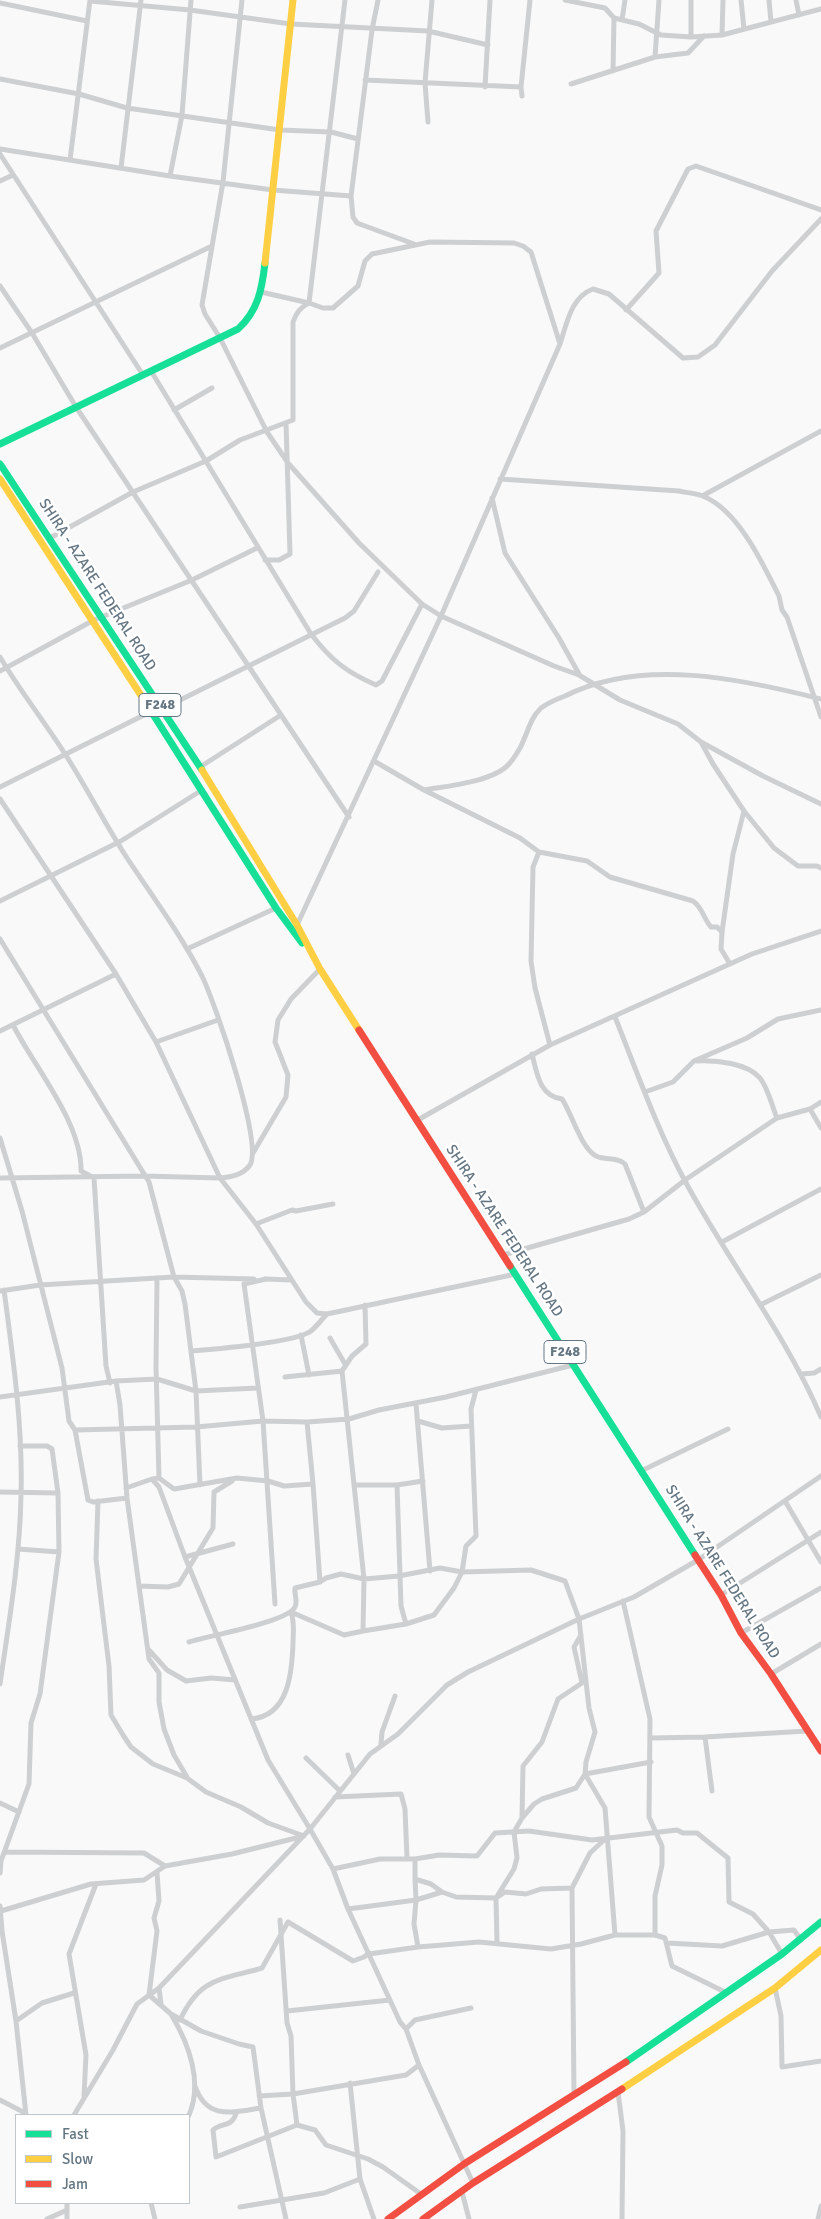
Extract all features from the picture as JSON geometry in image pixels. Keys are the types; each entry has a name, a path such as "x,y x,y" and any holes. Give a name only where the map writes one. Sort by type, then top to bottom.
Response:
{"main road":[{"path":"0,444 240,328 256,308 261,292 293,0"},
{"name":"SHIRA - AZARE FEDERAL ROAD","path":"0,464 200,767 297,925 320,969 721,1596 741,1634 771,1674 821,1751"},
{"name":"SHIRA - AZARE FEDERAL ROAD","path":"0,479 94,620 276,908 310,952"},
{"path":"388,2219 464,2164 628,2061 782,1954 821,1922"},
{"path":"423,2219 473,2183 618,2092 775,1988 821,1950"}],"street":[{"path":"70,160 90,0 140,3 291,24 372,30 378,27 428,32 488,45"},
{"path":"170,176 182,115 191,0"},
{"path":"242,0 223,182 202,305 267,432 288,463 365,549 422,604 441,616 554,666 579,675 620,700 678,724 701,742 762,776 821,804"},
{"path":"309,303 331,132 345,0"},
{"path":"378,0 365,80 351,196 353,217 357,223 416,245"},
{"path":"428,122 425,83 432,0"},
{"path":"485,87 490,0"},
{"path":"522,96 530,0"},
{"path":"622,20 625,0"},
{"path":"655,56 655,33 659,0"},
{"path":"691,0 691,37"},
{"path":"722,35 723,0"},
{"path":"741,0 744,29"},
{"path":"769,0 771,22"},
{"path":"796,0 799,15"},
{"path":"568,1 605,8 614,18 651,28 655,33 691,37 722,35 821,9"},
{"path":"0,2 87,21"},
{"path":"121,168 140,3"},
{"path":"613,71 614,18"},
{"path":"572,84 655,56 688,53 704,36"},
{"path":"0,79 79,94 127,108 280,130 331,132 358,139"},
{"path":"365,80 485,87 522,87"},
{"path":"0,148 170,176 273,190 351,196"},
{"path":"0,154 143,375"},
{"path":"626,310 659,273 656,230 688,169 696,166 821,210"},
{"path":"0,181 13,175"},
{"path":"297,925 349,817 441,616 560,344 574,306 582,293 593,289 609,294 683,358 698,357 715,345 772,271 821,219"},
{"path":"261,292 323,308 333,308 358,286 365,261 372,254 438,242 514,243 523,246 531,252 560,344"},
{"path":"0,348 212,246"},
{"path":"0,286 32,333 76,407 349,817"},
{"path":"50,538 133,492 206,460 240,440 267,432 293,420 293,322 295,315 303,306 309,303"},
{"path":"151,371 257,548 311,634 328,656 341,667 376,685 382,681 422,604"},
{"path":"174,410 212,388"},
{"path":"265,560 279,560 290,554 286,423"},
{"path":"704,495 821,431"},
{"path":"500,478 704,495 720,505 733,517 770,577 779,596 782,610 787,617 821,717"},
{"path":"492,497 505,554 559,638 579,675"},
{"path":"0,671 94,620 103,618 192,580 257,548"},
{"path":"162,709 250,667 354,611 378,572"},
{"path":"0,657 65,754 117,842 187,949 203,979 231,1055 247,1116 253,1153"},
{"path":"424,790 461,784 496,773 509,764 535,716 542,708 594,684 635,676 677,675 725,680 821,699"},
{"path":"0,787 152,711"},
{"path":"200,767 281,715"},
{"path":"701,742 744,811 774,848 798,866 817,866 821,868"},
{"path":"374,761 424,790 520,838 539,852 587,861 610,877 693,901 701,906 706,920 711,927 717,927 722,932"},
{"path":"0,901 117,842 202,790"},
{"path":"0,799 116,974 156,1042 220,1178 256,1224 306,1302 317,1313 318,1323"},
{"path":"730,964 722,949 722,932 733,854 744,811"},
{"path":"539,852 533,867 532,961 535,988 550,1045"},
{"path":"187,949 276,908"},
{"path":"416,1121 550,1045 730,964 798,937 821,931"},
{"path":"0,939 153,1192 174,1277 182,1291 185,1304 196,1391 196,1427 200,1485"},
{"path":"0,1178 144,1176 220,1178 243,1172 250,1164 253,1153 286,1097 288,1075 275,1042 278,1020 291,999 320,969"},
{"path":"0,1031 116,974"},
{"path":"645,1092 673,1082 694,1062 747,1038 778,1019 821,1010"},
{"path":"615,1017 645,1092 685,1180 802,1374 821,1417"},
{"path":"156,1042 218,1020"},
{"path":"12,1025 72,1129 82,1155 81,1172 94,1178"},
{"path":"532,1054 543,1090 556,1098 562,1099 587,1150 597,1157 620,1159 625,1164 644,1212"},
{"path":"694,1062 712,1060 753,1072 761,1080 777,1118"},
{"path":"504,1254 629,1219 644,1212 685,1180 777,1118 810,1109 821,1102"},
{"path":"810,1109 821,1128"},
{"path":"0,1138 62,1368 68,1421 75,1430 88,1500 90,1502 127,1498"},
{"path":"94,1178 106,1366 110,1383"},
{"path":"722,1242 821,1190 821,1196"},
{"path":"256,1224 292,1210 296,1211 333,1204"},
{"path":"317,1313 327,1314 516,1274"},
{"path":"760,1305 821,1275"},
{"path":"0,1684 18,1550 21,1494 18,1394 2,1290 101,1280 174,1277 291,1280"},
{"path":"157,1278 159,1478"},
{"path":"266,1280 244,1284 263,1421 275,1604"},
{"path":"363,1631 364,1579 359,1545 356,1485 342,1371 345,1364 366,1344 365,1305"},
{"path":"192,1351 251,1345 300,1335 311,1331 327,1314"},
{"path":"300,1335 309,1375"},
{"path":"330,1338 345,1364"},
{"path":"75,1430 121,1427 196,1427 263,1421 307,1422 349,1419 379,1410 416,1404 573,1365"},
{"path":"802,1374 814,1373 821,1369"},
{"path":"285,1377 342,1371"},
{"path":"0,1397 64,1386 116,1381 158,1380 196,1391 257,1388"},
{"path":"116,1381 127,1498 147,1648 149,1659 159,1673 159,1702 164,1729 174,1755 187,1778"},
{"path":"291,1612 344,1635 406,1624 434,1616 450,1595 462,1572 466,1546 476,1536 471,1426 472,1400 476,1390"},
{"path":"416,1404 430,1571"},
{"path":"418,1421 442,1428 471,1426"},
{"path":"307,1422 320,1582"},
{"path":"641,1471 728,1429"},
{"path":"0,1873 0,1861 6,1852 30,1784 31,1723 40,1694 59,1552 58,1493 52,1449 47,1446 20,1446"},
{"path":"75,2114 114,2050 137,2004 159,1988 304,1836 381,1744 398,1734 446,1686 468,1672 579,1619 623,1601 698,1560 821,1476"},
{"path":"126,1488 159,1478 174,1489 237,1478 268,1481 284,1486 313,1484"},
{"path":"139,1586 168,1587 179,1584 213,1528 214,1492 237,1478"},
{"path":"152,1479 159,1487 185,1557 274,1772 333,1869 348,1910 400,2022 406,2029 419,2065 473,2183"},
{"path":"356,1485 397,1485 423,1481"},
{"path":"397,1485 401,1606 406,1624"},
{"path":"0,1492 21,1494 58,1493"},
{"path":"98,1501 96,1559 108,1649 111,1715 131,1747 153,1764 187,1778 206,1792 241,1807 262,1821 304,1836"},
{"path":"785,1501 821,1562"},
{"path":"721,1596 821,1532"},
{"path":"185,1557 233,1544"},
{"path":"18,1550 59,1552"},
{"path":"189,1642 267,1622 291,1612 296,1603 295,1588 320,1582 326,1578 341,1574 364,1579 400,1576 440,1568 462,1572 530,1570 565,1581 579,1619 589,1708 595,1732 586,1762 585,1774 576,1788 542,1799 522,1818 514,1832 517,1858 514,1869 496,1898 497,1943"},
{"path":"741,1634 821,1588"},
{"path":"623,1601 650,1719 652,1738 649,1817 662,1846 662,1865 656,1896 656,1935"},
{"path":"251,1719 262,1718 272,1713 290,1680 295,1628 291,1612"},
{"path":"522,1818 523,1766 542,1742 558,1699 582,1683 574,1647 581,1635"},
{"path":"0,1639 7,1637"},
{"path":"771,1674 821,1644"},
{"path":"147,1648 166,1670 186,1681 211,1678 235,1680"},
{"path":"381,1744 382,1732 395,1696"},
{"path":"652,1738 807,1731"},
{"path":"706,1737 712,1791"},
{"path":"348,1755 354,1774"},
{"path":"306,1758 340,1792"},
{"path":"585,1774 651,1762"},
{"path":"585,1774 605,1808 615,1935"},
{"path":"335,1798 401,1794 405,1809 407,1858"},
{"path":"0,1803 19,1812"},
{"path":"333,1869 380,1859 439,1855 477,1856 495,1833 529,1831 592,1840 678,1830 683,1833 697,1832 728,1858 729,1902 753,1914 769,1932 782,1954"},
{"path":"1,1911 96,1884 144,1880 165,1866 232,1854 304,1836"},
{"path":"574,2095 571,1926 574,1911 572,1888 590,1853 608,1837"},
{"path":"6,1852 144,1853 165,1866"},
{"path":"415,1858 416,1900 414,1924 418,1947"},
{"path":"149,1995 156,1931 154,1918 159,1901 157,1873"},
{"path":"415,1879 431,1884 442,1892 456,1897 496,1898 505,1892 526,1894 541,1889 572,1888"},
{"path":"84,2097 86,2055 69,1961 70,1946 96,1884"},
{"path":"348,1910 416,1900 442,1892"},
{"path":"0,1906 1,1930 16,2021 26,2114"},
{"path":"280,1920 279,1934 288,2011 293,2094 297,2125"},
{"path":"180,2020 189,2002 204,1986 262,1968 279,1934 288,1922 353,1960 369,1954 418,1947 479,1942 550,1949 615,1935 656,1935 665,1938 672,1966 725,1992"},
{"path":"667,1943 722,1946 769,1932 794,1930 801,1940"},
{"path":"159,1988 161,2004"},
{"path":"775,1988 781,2016 782,2067 821,2061"},
{"path":"16,2021 42,2003 74,1993"},
{"path":"149,1995 180,2020 212,2035 253,2047 261,2108 269,2135 286,2219"},
{"path":"288,2011 390,2000"},
{"path":"406,2029 415,2020 471,2008"},
{"path":"171,2014 187,2041 193,2081 193,2102 189,2114"},
{"path":"259,2096 293,2094 406,2075 419,2065"},
{"path":"193,2081 202,2103 211,2108 236,2114 261,2108"},
{"path":"350,2084 360,2180 374,2219"},
{"path":"618,2092 624,2131 622,2219"},
{"path":"0,2100 26,2114"},
{"path":"236,2114 229,2125 217,2126 213,2130 216,2157 297,2125 314,2130 326,2145 368,2159 383,2167 421,2194"},
{"path":"240,2207 324,2193 360,2180"},
{"path":"462,2192 469,2219"},
{"path":"67,2204 67,2219"},
{"path":"151,2204 155,2219"},
{"path":"818,2219 821,2206"},
{"path":"47,2219 67,2210"}],"traffic: fast":[{"path":"0,444 238,329 255,307 265,263"},
{"path":"0,464 202,770"},
{"path":"144,700 276,908 302,943"},
{"path":"510,1266 695,1555"},
{"path":"626,2062 782,1954 821,1922"}],"traffic: slow":[{"path":"265,263 293,0"},
{"path":"0,479 144,700"},
{"path":"202,770 297,925 320,969 359,1030"},
{"path":"622,2089 775,1988 821,1950"}],"traffic: jam":[{"path":"359,1030 510,1266"},
{"path":"695,1555 721,1595 741,1633 771,1674 821,1751"},
{"path":"388,2219 464,2164 626,2062"},
{"path":"423,2219 473,2183 622,2089"}]}
